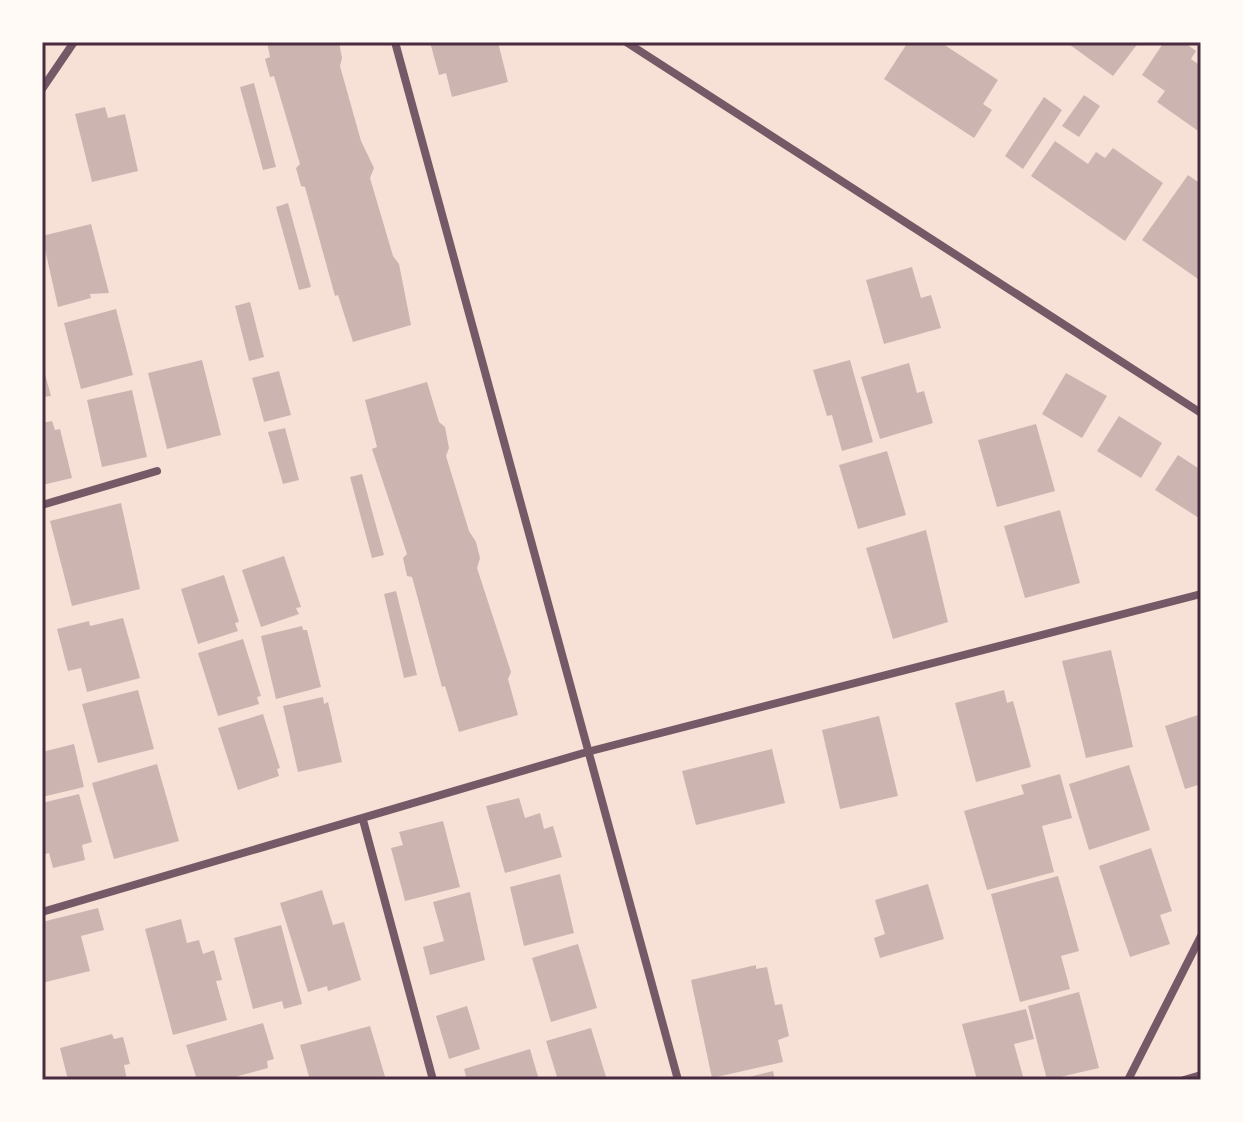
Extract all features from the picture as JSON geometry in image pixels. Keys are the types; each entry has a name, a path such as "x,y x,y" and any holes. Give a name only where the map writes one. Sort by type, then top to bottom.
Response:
{"street":[{"path":"42,89 74,42"},
{"path":"395,42 678,1080"},
{"path":"626,42 1201,413"},
{"path":"42,505 157,471"},
{"path":"42,912 587,752 1201,594"},
{"path":"363,820 433,1080"},
{"path":"1128,1080 1201,936"},
{"path":"1184,1080 1201,1075"}],"building":[{"path":"267,42 339,42 340,66 361,141 374,168 370,178 393,256 399,264 411,325 353,342 338,295 335,296 305,187 301,186 296,168 300,164 274,76 270,77 265,59 270,57"},
{"path":"430,42 498,42 508,82 452,97 446,73 439,75"},
{"path":"908,42 940,42 998,80 983,104 992,110 974,138 884,79"},
{"path":"1066,42 1139,42 1113,76"},
{"path":"1164,42 1184,42 1196,51 1191,59 1201,66 1201,133 1157,102 1165,91 1142,75"},
{"path":"254,83 276,167 263,170 240,87"},
{"path":"1084,95 1100,106 1079,137 1062,126"},
{"path":"1044,97 1062,110 1023,169 1005,156"},
{"path":"105,107 108,118 125,114 138,171 92,182 75,114"},
{"path":"1055,141 1088,164 1096,152 1105,158 1113,148 1163,183 1125,241 1031,176"},
{"path":"1188,175 1201,184 1201,281 1142,240"},
{"path":"288,203 311,287 299,290 276,207"},
{"path":"91,224 109,293 90,294 91,298 58,307 42,236"},
{"path":"912,267 921,298 931,295 941,328 884,344 866,280"},
{"path":"250,302 264,357 249,361 235,306"},
{"path":"116,309 133,375 81,389 64,323"},
{"path":"202,360 221,435 167,449 148,373"},
{"path":"850,360 873,442 842,451 832,415 827,416 813,370"},
{"path":"42,363 51,396 42,397"},
{"path":"909,363 917,393 924,391 933,423 880,439 861,377"},
{"path":"279,371 291,415 264,422 252,378"},
{"path":"1066,373 1107,396 1082,438 1042,414"},
{"path":"427,382 439,422 445,427 449,448 446,456 469,531 476,542 480,558 477,568 511,672 508,679 518,715 459,732 445,686 442,687 412,577 407,576 403,558 407,554 372,449 377,447 365,400"},
{"path":"132,390 147,457 102,467 87,400"},
{"path":"1119,416 1162,443 1141,478 1097,451"},
{"path":"52,421 55,430 60,429 72,478 42,485 42,423"},
{"path":"1036,424 1055,491 997,507 978,440"},
{"path":"285,428 299,480 283,484 268,432"},
{"path":"887,451 906,515 858,529 839,465"},
{"path":"1178,455 1201,470 1199,518 1155,490"},
{"path":"362,474 384,555 372,558 350,477"},
{"path":"121,503 140,589 72,606 50,521"},
{"path":"1060,510 1080,583 1025,598 1004,526"},
{"path":"926,530 948,622 893,639 866,548"},
{"path":"284,556 301,607 296,608 299,614 261,627 242,570"},
{"path":"224,575 239,622 235,623 238,631 198,644 181,589"},
{"path":"396,591 417,675 404,678 384,594"},
{"path":"123,618 140,678 87,692 81,668 68,671 57,629 89,621 90,626"},
{"path":"302,626 303,630 307,630 321,687 276,699 261,636"},
{"path":"243,639 261,696 257,697 259,704 218,716 198,653"},
{"path":"1111,650 1133,747 1086,758 1062,661"},
{"path":"138,690 154,749 98,763 82,704"},
{"path":"1004,690 1007,703 1013,701 1031,767 976,782 955,703"},
{"path":"323,697 324,704 328,702 342,762 298,772 283,706"},
{"path":"263,714 280,768 277,769 279,776 238,790 218,728"},
{"path":"1201,714 1201,784 1185,789 1165,726"},
{"path":"879,716 898,796 840,809 822,730"},
{"path":"74,744 84,787 42,797 42,752"},
{"path":"772,749 785,803 696,825 682,771"},
{"path":"157,764 179,841 114,859 92,783"},
{"path":"1129,765 1150,830 1089,850 1069,784"},
{"path":"1060,774 1072,818 1042,826 1054,872 987,890 964,811 1024,794 1021,785"},
{"path":"79,794 92,842 82,845 85,860 53,868 49,853 42,855 42,803"},
{"path":"519,798 525,818 540,813 544,829 553,826 562,857 505,873 486,806"},
{"path":"443,821 460,887 405,901 391,848 403,845 399,832"},
{"path":"1151,848 1172,911 1160,915 1170,944 1130,957 1099,866"},
{"path":"560,874 574,933 524,946 510,887"},
{"path":"1058,876 1079,951 1061,956 1070,989 1020,1002 991,894"},
{"path":"928,884 944,939 880,958 874,938 885,934 875,900"},
{"path":"322,890 333,925 344,922 361,980 328,991 327,986 308,992 280,903"},
{"path":"470,892 485,960 430,975 423,947 444,941 433,902"},
{"path":"98,908 104,930 81,936 90,971 42,983 42,922"},
{"path":"181,919 187,943 199,940 203,954 214,950 222,980 216,981 227,1020 173,1035 145,929"},
{"path":"281,925 302,1004 284,1009 282,1001 253,1009 234,938"},
{"path":"578,944 597,1008 551,1022 532,958"},
{"path":"756,965 756,969 767,967 775,1005 782,1004 789,1036 778,1040 783,1062 712,1078 691,980"},
{"path":"1079,992 1099,1068 1047,1080 1028,1006"},
{"path":"467,1006 480,1049 449,1059 436,1016"},
{"path":"1026,1009 1034,1039 1014,1044 1024,1080 977,1080 962,1024"},
{"path":"263,1023 274,1059 267,1061 268,1068 224,1080 197,1080 186,1045"},
{"path":"370,1026 386,1080 310,1080 300,1045"},
{"path":"591,1028 607,1080 558,1080 546,1041"},
{"path":"112,1034 114,1039 123,1037 130,1064 124,1065 127,1080 68,1080 60,1048"},
{"path":"530,1049 539,1080 467,1080 464,1069"},
{"path":"773,1071 775,1080 741,1080 741,1079"}]}
